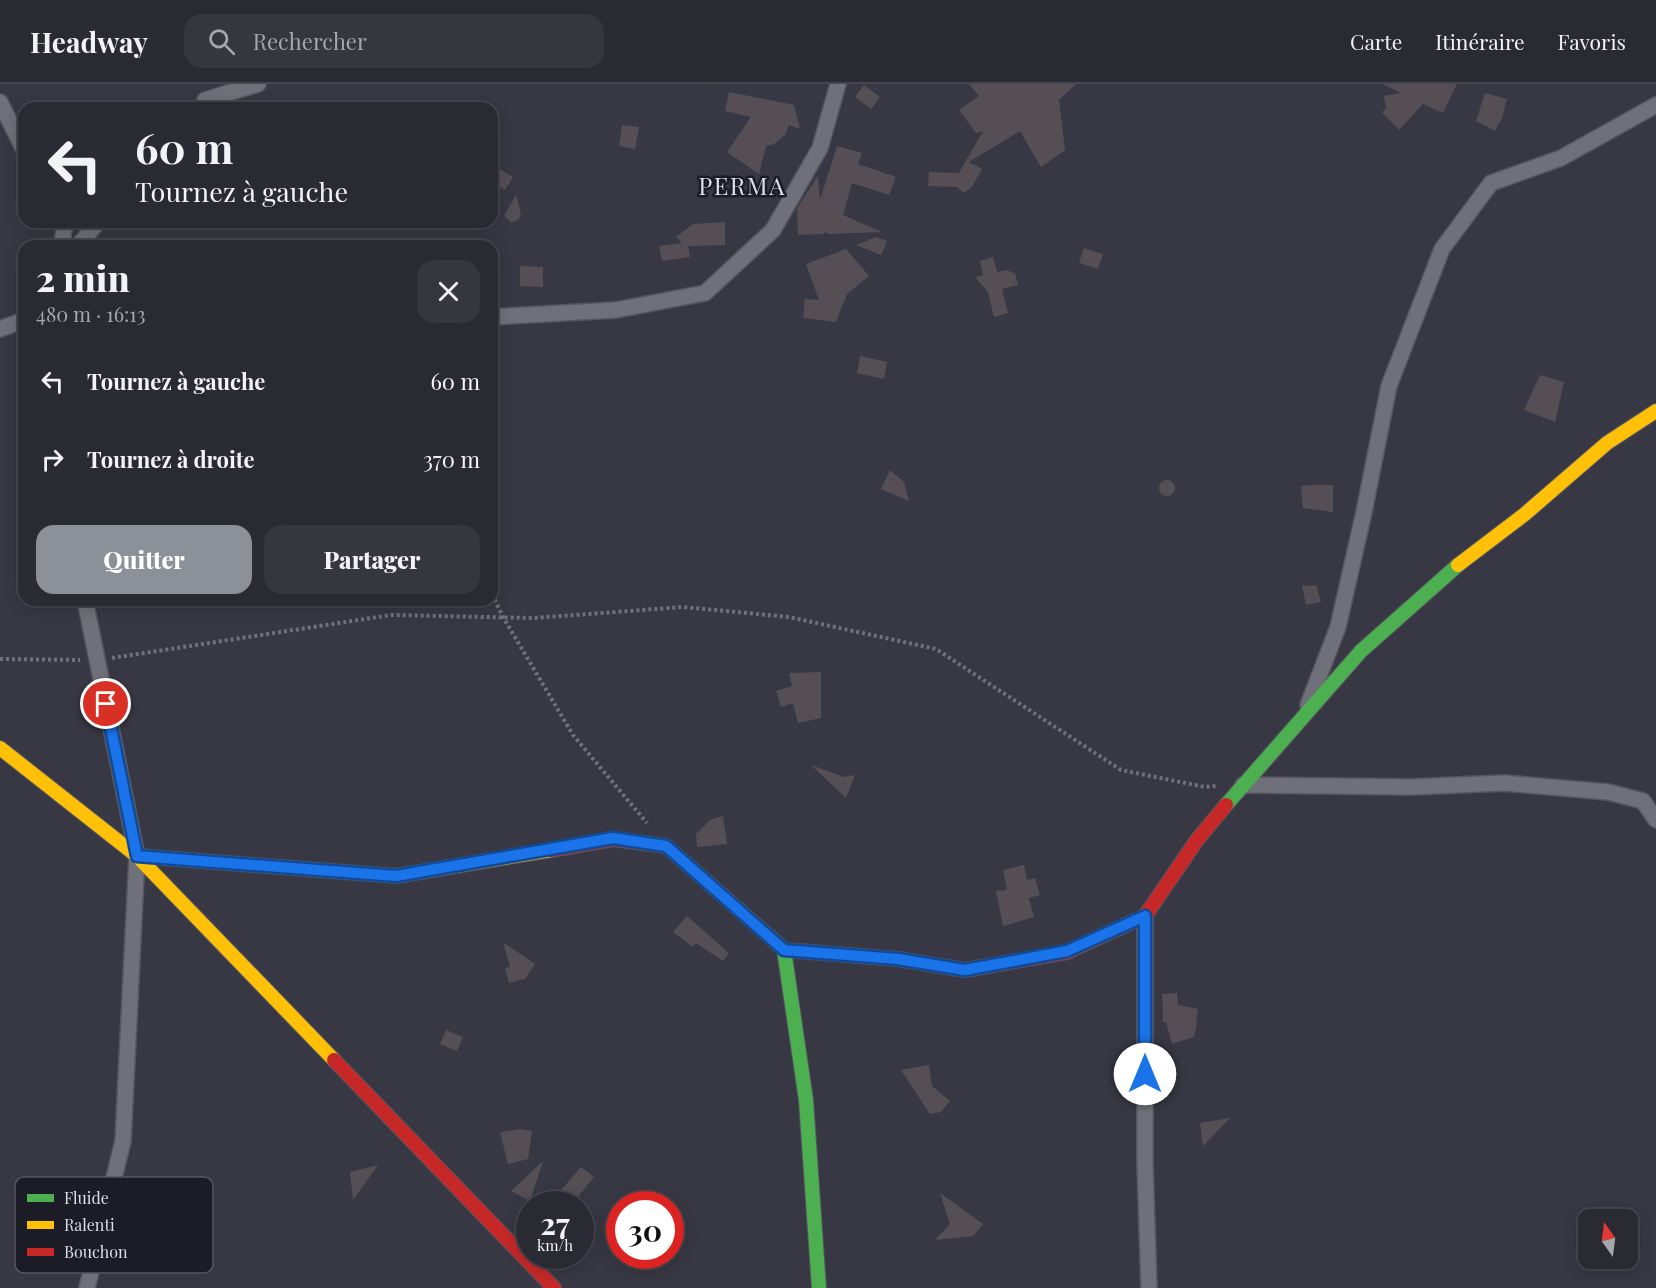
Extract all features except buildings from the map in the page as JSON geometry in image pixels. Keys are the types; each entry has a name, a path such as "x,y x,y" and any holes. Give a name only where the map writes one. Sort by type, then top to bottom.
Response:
{"street":[{"path":"202,102 225,84"},
{"path":"206,102 258,84"},
{"path":"498,317 616,310 705,293 772,230 820,148 838,84"},
{"path":"0,102 18,138"},
{"path":"1304,716 1338,627 1389,386 1442,249 1491,183 1561,158 1656,105"},
{"path":"83,240 93,228"},
{"path":"0,329 18,322"},
{"path":"137,856 396,876 613,838 666,846 784,950 898,959 965,970 1067,951 1145,916 1197,840 1361,651 1447,573 1525,514 1608,443 1656,411"},
{"path":"86,606 137,856 123,1141 114,1177"},
{"path":"0,748 137,856 554,1288"},
{"path":"1243,785 1411,787 1504,783 1608,792 1643,801 1656,820"},
{"path":"1145,916 1145,1164 1149,1288"},
{"path":"784,950 806,1100 819,1288"},
{"path":"87,1288 91,1273"}],"path":[{"path":"498,606 573,735 666,846"},
{"path":"0,659 97,661 391,615 534,618 683,607 789,617 936,649 1121,770 1205,787 1243,785"}],"traffic: fast":[{"path":"1226,805 1361,651 1458,565"},
{"path":"771,938 784,950 806,1100 819,1288"}],"traffic: slow":[{"path":"1458,565 1525,514 1607,443 1656,411"},
{"path":"0,748 137,856 334,1060"},
{"path":"137,856 396,876 551,850"}],"traffic: jam":[{"path":"784,950 898,959 965,970 1067,952 1145,916 1197,840 1226,805"},
{"path":"551,850 613,839 666,846 771,938"},
{"path":"334,1060 554,1288"}],"district":[{"name":"PERMA","path":"742,185"}],"route":[{"path":"106,704 137,856 396,876 613,838 666,846 784,950 898,959 965,970 1067,951 1145,916 1145,1074"}]}
